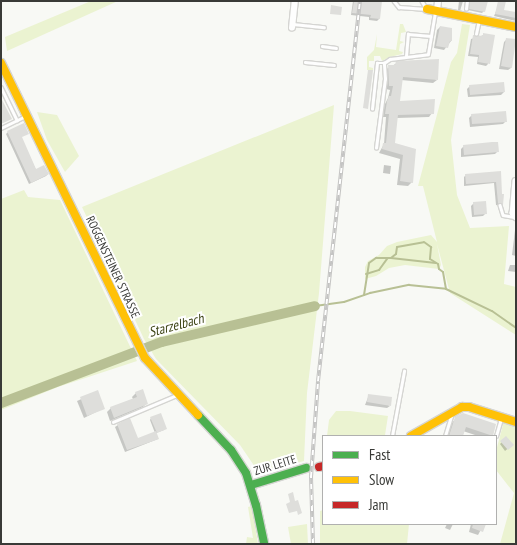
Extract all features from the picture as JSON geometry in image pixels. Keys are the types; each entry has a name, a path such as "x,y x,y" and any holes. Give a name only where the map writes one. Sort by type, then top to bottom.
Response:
{"street":[{"path":"292,26 296,1"},
{"path":"438,1 433,10 516,27"},
{"name":"ROGGENSTEINER STRASSE","path":"2,67 28,115 145,358 231,450 251,485 264,544"},
{"path":"515,217 516,181"},
{"path":"413,435 453,410 468,407 516,422"},
{"name":"ZUR LEITE","path":"251,485 306,468"}],"lane":[{"path":"394,1 399,7 433,10"},
{"path":"422,1 433,10"},
{"path":"466,9 467,1"},
{"path":"372,109 377,63 384,63 388,59 428,54 433,10"},
{"path":"476,34 479,19"},
{"path":"292,26 324,27"},
{"path":"406,56 408,34 431,36"},
{"path":"322,46 336,48"},
{"path":"305,62 334,66"},
{"path":"376,148 383,94 384,63"},
{"path":"1,87 17,120"},
{"path":"374,93 383,94"},
{"path":"1,128 28,115"},
{"path":"500,205 504,216 515,217"},
{"path":"392,435 404,371"},
{"path":"114,422 177,394"},
{"path":"445,435 453,410"},
{"path":"496,435 502,417"}],"green space":[{"path":"91,1 118,1 7,51 5,37"},
{"path":"400,24 403,24 406,32 401,33 400,41 404,42 400,44 399,51 403,52 402,54 382,61 380,56 374,56 374,61 369,61 369,67 373,68 373,70 367,70 367,57 374,50 377,34 376,47 396,50"},
{"path":"462,24 470,25 451,140 457,195 470,228 509,226 504,284 516,287 516,335 450,293 437,244 441,265 439,269 405,265 389,268 376,276 365,279 365,267 368,261 379,255 387,246 431,235 437,242 423,186 418,186 451,62 457,53"},
{"path":"334,105 319,293 307,393 304,461 259,473 240,445 156,359 144,339 82,207"},
{"path":"37,112 57,115 79,156 65,172 47,140"},
{"path":"24,190 28,197 60,200 137,361 58,387 1,410 1,199"},
{"path":"336,411 388,416 385,435 327,435 329,420"},
{"path":"504,421 516,427 516,544 500,544 514,493 497,471 497,447"},
{"path":"252,506 258,544 246,544 247,537 253,538 248,507"},
{"path":"322,510 322,525 409,525 407,544 320,544 320,511"},
{"path":"307,524 308,544 291,544 288,527"}],"building":[{"path":"354,1 382,1 380,19 370,18 371,15 352,13"},
{"path":"470,1 488,1 485,12 469,9"},
{"path":"498,1 506,1 504,10 516,12 516,18 495,14"},
{"path":"331,5 342,7 341,15 330,14"},
{"path":"440,26 452,28 452,41 450,41 448,48 436,46"},
{"path":"483,33 495,35 490,64 478,62 479,55 470,54 473,35 483,36"},
{"path":"506,38 516,39 512,68 501,66"},
{"path":"439,59 438,80 403,77 400,101 435,99 434,114 398,115 395,143 416,149 413,183 400,181 403,155 382,149 383,143 386,143 389,114 385,114 387,101 389,96 391,96 393,86 389,86 388,65 395,65 396,61"},
{"path":"368,70 373,70 368,109 363,108"},
{"path":"504,82 505,92 470,95 469,85"},
{"path":"1,98 12,119 1,124"},
{"path":"506,111 507,122 472,124 471,114"},
{"path":"24,123 29,134 22,137 36,169 44,165 49,174 31,183 7,131"},
{"path":"498,142 499,152 464,155 463,145"},
{"path":"501,171 502,194 504,194 503,205 498,203 496,182 466,184 465,174"},
{"path":"486,201 487,214 474,215 473,202"},
{"path":"143,389 148,404 114,418 110,407 137,397 135,392"},
{"path":"98,390 105,409 87,416 80,397"},
{"path":"368,394 392,397 391,406 367,402"},
{"path":"161,413 167,429 157,433 150,417"},
{"path":"463,413 496,424 493,435 466,427 463,435 449,435 455,417"},
{"path":"130,418 138,438 156,431 159,439 127,450 117,424"},
{"path":"506,436 514,445 508,450 500,441"},
{"path":"293,492 295,501 298,500 302,513 298,515 297,511 289,513 286,504 290,502 288,494"},
{"path":"473,525 486,525 483,532 472,528"}],"waterway":[{"name":"Starzelbach","path":"364,295 369,263 376,258 391,258 396,254 397,247 424,242 431,247 430,259 438,264 439,269 443,272 446,289"},
{"name":"Starzelbach","path":"391,258 436,263"},
{"name":"Starzelbach","path":"366,274 379,270 387,259"},
{"name":"Starzelbach","path":"315,306 344,302 370,293 409,285 446,289 492,311 516,328"},
{"name":"Starzelbach","path":"1,403 162,342 315,306"}],"railway":[{"path":"313,544 311,477 318,381 360,1"}],"traffic: fast":[{"path":"198,415 231,450 246,473 256,505 264,544"},
{"path":"251,485 306,468"}],"traffic: slow":[{"path":"427,9 516,27"},
{"path":"1,63 145,358 198,415"},
{"path":"413,435 462,407 469,407 516,422"}]}
